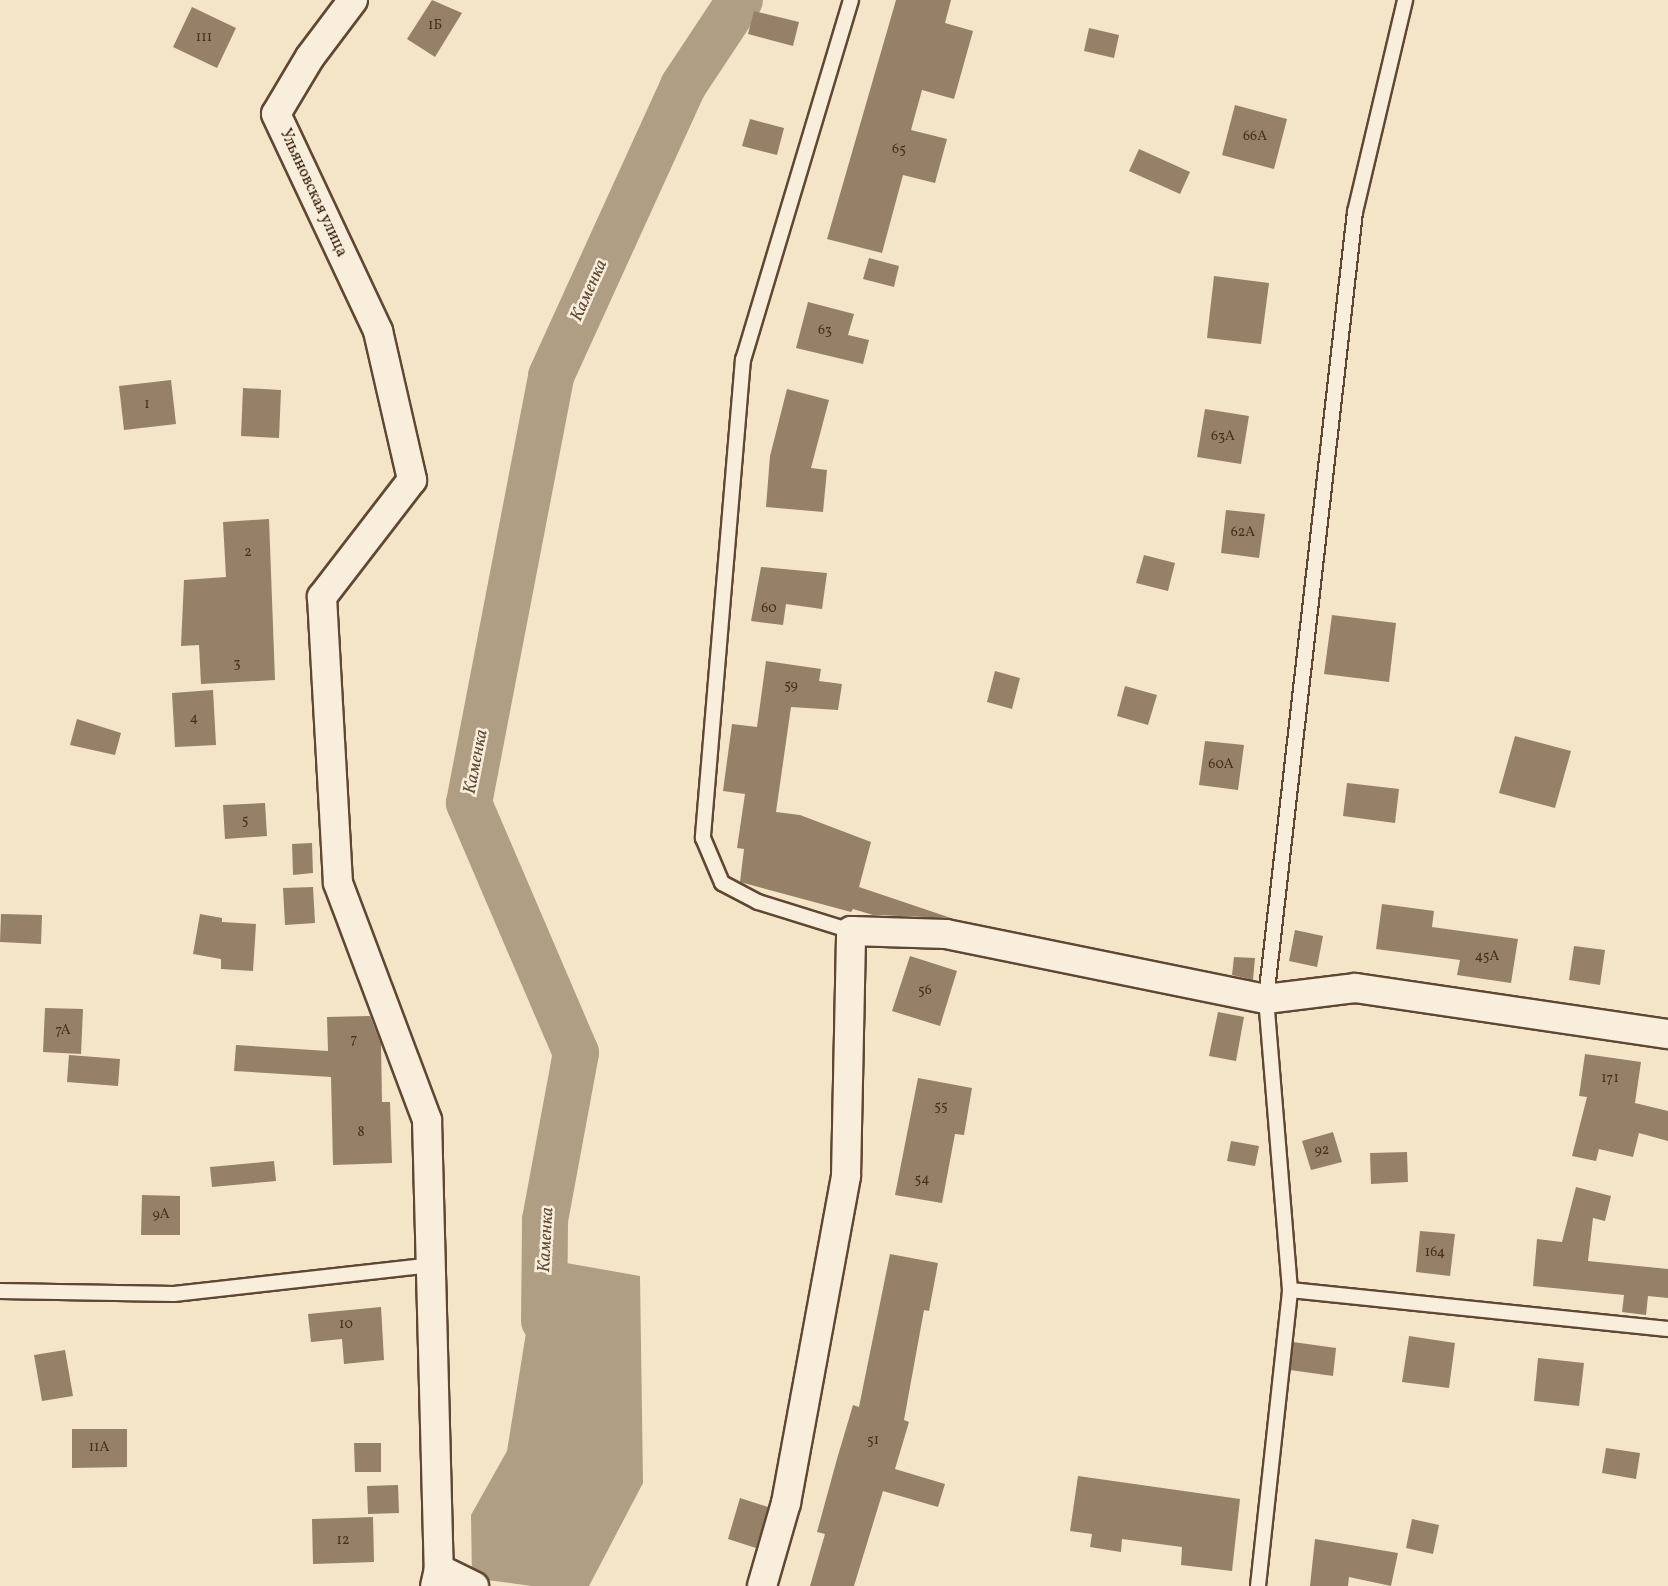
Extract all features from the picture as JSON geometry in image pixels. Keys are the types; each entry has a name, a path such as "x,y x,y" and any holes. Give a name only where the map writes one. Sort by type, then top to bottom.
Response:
{"street":[{"name":"Ульяновская улица","path":"353,0 310,57 276,114 378,331 412,480 322,597 338,883 428,1120 431,1265"},
{"path":"762,1586 786,1503 846,1176 851,931 946,934 1266,999 1355,987 1668,1034"},
{"path":"431,1265 437,1578 474,1586"}],"lane":[{"path":"851,0 743,359 703,838 722,883 758,902 851,931"},
{"path":"1258,1586 1290,1290 1266,999 1355,212 1405,0"},
{"path":"0,1291 174,1294 431,1265"},
{"path":"1290,1290 1668,1329"}],"shaded area":[{"path":"538,1258 640,1276 643,1483 589,1586 532,1586 472,1578 471,1515 507,1451"}],"building":[{"path":"432,0 462,13 435,57 407,39"},
{"path":"896,0 951,0 945,23 973,31 954,99 922,90 911,130 947,139 935,183 903,175 882,253 827,239"},
{"path":"192,7 236,28 217,68 173,47"},
{"path":"754,11 799,22 793,46 748,34"},
{"path":"1089,28 1119,35 1114,58 1084,51"},
{"path":"1235,105 1287,119 1274,169 1222,155"},
{"path":"750,119 784,128 777,155 742,146"},
{"path":"1139,149 1190,172 1180,194 1129,171"},
{"path":"869,258 899,266 894,287 863,279"},
{"path":"1214,276 1269,283 1261,344 1207,338"},
{"path":"808,302 854,314 848,335 869,340 863,364 796,348"},
{"path":"171,380 176,424 124,430 119,386"},
{"path":"243,388 281,390 279,438 241,436"},
{"path":"787,389 829,400 811,468 827,470 823,512 766,507 770,456"},
{"path":"1205,409 1249,416 1241,464 1197,457"},
{"path":"1226,510 1265,514 1259,558 1221,553"},
{"path":"269,519 275,680 201,684 199,645 181,646 184,580 226,577 223,522"},
{"path":"1144,555 1175,563 1168,591 1136,583"},
{"path":"761,567 827,573 822,609 786,604 783,625 751,621"},
{"path":"1332,615 1396,623 1389,682 1324,674"},
{"path":"766,661 821,669 819,681 842,684 838,710 791,707 776,812 800,815 871,842 859,887 951,918 873,915 853,909 851,912 740,882 744,849 737,848 745,794 723,791 732,724 757,727"},
{"path":"995,671 1020,678 1012,709 987,702"},
{"path":"1125,686 1157,695 1148,725 1117,716"},
{"path":"213,690 216,745 175,747 172,693"},
{"path":"77,719 121,733 115,755 70,745"},
{"path":"1515,736 1571,751 1555,808 1499,793"},
{"path":"1205,741 1244,745 1238,790 1199,785"},
{"path":"1347,783 1399,789 1395,823 1343,816"},
{"path":"265,803 267,836 225,839 223,805"},
{"path":"312,843 313,873 293,875 292,844"},
{"path":"313,887 315,923 285,925 283,888"},
{"path":"1382,904 1434,911 1432,927 1518,939 1511,983 1457,975 1460,960 1376,949"},
{"path":"1,914 42,915 41,944 0,942"},
{"path":"200,914 222,918 222,922 256,924 253,971 221,969 221,959 193,954"},
{"path":"1295,930 1323,936 1317,967 1289,961"},
{"path":"1574,946 1605,950 1600,985 1569,980"},
{"path":"910,956 957,971 940,1026 892,1011"},
{"path":"1234,957 1255,958 1253,980 1232,975"},
{"path":"45,1008 83,1009 81,1054 43,1052"},
{"path":"1218,1012 1244,1017 1236,1061 1209,1056"},
{"path":"370,1016 381,1044 382,1102 390,1102 392,1163 333,1165 331,1077 234,1071 236,1045 328,1051 327,1017"},
{"path":"1585,1054 1641,1062 1635,1103 1668,1111 1668,1141 1639,1133 1633,1157 1599,1149 1596,1161 1572,1156 1587,1097 1579,1096"},
{"path":"69,1055 120,1059 118,1086 67,1082"},
{"path":"918,1078 972,1088 964,1135 955,1134 942,1203 895,1195"},
{"path":"1333,1132 1342,1162 1311,1170 1302,1141"},
{"path":"1231,1141 1259,1146 1255,1166 1227,1161"},
{"path":"1407,1152 1408,1182 1371,1184 1370,1153"},
{"path":"274,1161 276,1181 212,1187 210,1167"},
{"path":"1576,1187 1611,1196 1605,1221 1593,1218 1588,1261 1668,1269 1668,1298 1648,1296 1646,1315 1622,1312 1624,1295 1533,1286 1537,1239 1562,1242"},
{"path":"142,1195 180,1196 180,1235 141,1235"},
{"path":"1420,1231 1455,1234 1450,1276 1416,1272"},
{"path":"890,1254 938,1263 929,1311 924,1310 904,1420 909,1422 895,1469 945,1484 938,1507 883,1491 854,1586 810,1586 825,1534 817,1532 853,1405 859,1407"},
{"path":"381,1307 384,1360 344,1364 342,1339 311,1342 308,1314"},
{"path":"1409,1336 1455,1343 1449,1388 1402,1382"},
{"path":"1293,1342 1336,1348 1333,1376 1290,1370"},
{"path":"65,1350 73,1396 42,1401 34,1355"},
{"path":"1538,1358 1584,1363 1579,1406 1534,1401"},
{"path":"72,1429 127,1429 127,1467 72,1468"},
{"path":"354,1443 381,1443 381,1472 355,1472"},
{"path":"1606,1448 1640,1453 1636,1479 1602,1473"},
{"path":"1078,1476 1240,1499 1232,1571 1181,1565 1182,1547 1122,1539 1121,1552 1090,1547 1092,1534 1070,1531"},
{"path":"398,1485 399,1513 368,1514 367,1486"},
{"path":"740,1498 768,1507 756,1548 728,1539"},
{"path":"373,1517 374,1562 313,1564 312,1519"},
{"path":"1412,1519 1439,1525 1433,1554 1406,1548"},
{"path":"1315,1539 1398,1553 1391,1586 1349,1577 1348,1586 1310,1586"}],"waterway":[{"name":"Каменка","path":"544,1321 545,1220 576,1053 469,803 551,376 683,86 740,0"}]}
